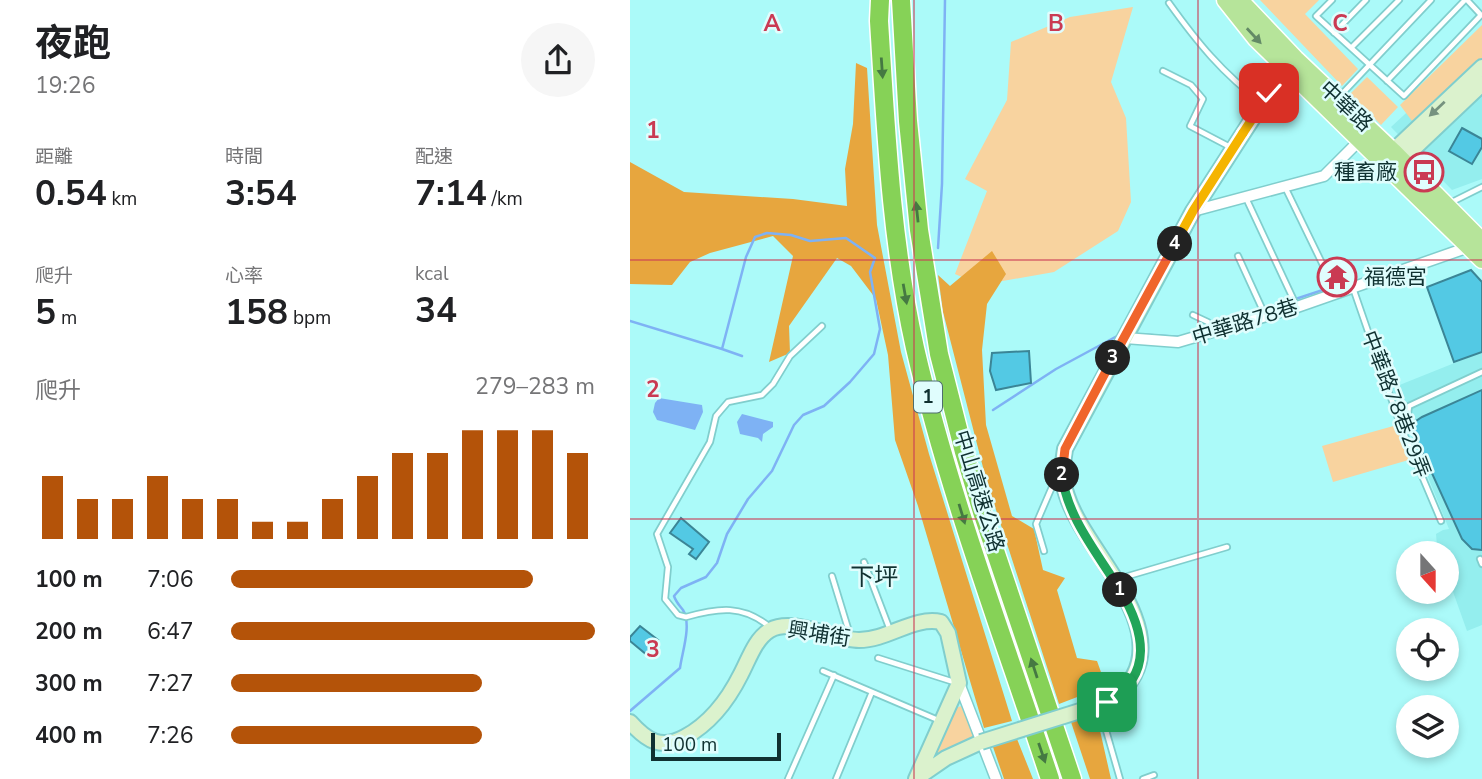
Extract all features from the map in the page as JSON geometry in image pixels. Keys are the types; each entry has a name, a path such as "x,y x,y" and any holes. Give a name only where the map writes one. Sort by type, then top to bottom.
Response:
{"highway":[{"name":"中山高速公路","path":"880,0 879,22 895,235 915,347 933,421 965,527 1051,779"},
{"name":"中山高速公路","path":"901,0 907,108 919,230 939,354 982,512 1072,779"}],"main road":[{"name":"中華路","path":"1225,0 1255,39 1337,98 1397,155 1441,209"},
{"name":"中華路","path":"1240,0 1291,64 1360,140 1476,241 1482,260"}],"street":[{"path":"916,779 946,758 981,742 1099,706 1120,693 1128,684 1142,650 1137,623 1071,508 1063,484 1065,449 1193,211 1262,103 1291,64"},
{"path":"1397,155 1474,89 1482,67"},
{"path":"1193,211 1324,176 1360,140"},
{"name":"中華路78巷","path":"1127,333 1178,342 1211,328 1297,307 1476,241"},
{"name":"興埔街","path":"630,722 649,740 659,743 677,741 688,736 710,720 727,699 760,639 772,629 789,626 851,640 872,639 931,620 941,622 948,633 959,683 996,779"},
{"path":"916,779 959,683"}],"lane":[{"path":"1332,0 1316,16 1368,65 1404,96 1481,15 1466,0 1387,81"},
{"path":"1335,33 1366,0"},
{"path":"1351,48 1399,0"},
{"path":"1337,98 1431,0"},
{"path":"1169,3 1203,50 1235,83 1262,103"},
{"path":"1163,71 1191,85 1203,99 1190,126 1233,149"},
{"path":"1285,187 1336,293"},
{"path":"1441,209 1482,187"},
{"path":"1245,198 1297,307"},
{"path":"1238,256 1265,316"},
{"name":"中華路78巷29弄","path":"1353,287 1398,418 1441,521"},
{"path":"1193,314 1211,328"},
{"path":"772,629 732,608 683,616 670,608 665,599 668,567 657,534 710,442 716,416 727,402 762,395 773,384 790,356 822,326"},
{"path":"1398,418 1408,414 1409,406 1482,372"},
{"path":"1044,551 1037,524 1063,463"},
{"path":"1114,581 1227,547"},
{"path":"864,562 891,634"},
{"path":"832,576 851,640"},
{"path":"878,658 959,683"},
{"path":"823,671 942,722"},
{"path":"788,779 834,675"},
{"path":"836,779 872,692"},
{"path":"1099,706 1120,779"},
{"path":"1143,779 1154,775"}],"shaded area":[{"path":"1260,0 1319,0 1305,14 1358,69 1342,86"},
{"path":"1133,7 1111,82 1126,118 1131,202 1118,231 1054,272 980,285 955,274 987,191 965,179 1007,100 1011,42 1070,17"},
{"path":"1482,25 1482,60 1415,125 1400,105"},
{"path":"1482,43 1482,179 1452,190 1391,127"},
{"path":"856,63 867,68 877,225 901,352 929,454 1012,721 984,728 918,506 895,440 888,355 876,299 851,266 837,258 789,326 790,353 769,362 793,256 773,236 710,253 690,262 672,285 630,284 630,162 684,192 793,199 847,206 845,169 853,124"},
{"path":"1367,77 1398,107 1381,125 1350,94"},
{"path":"992,251 1006,274 987,304 982,350 986,425 1012,516 1034,529 1043,570 1065,578 1057,590 1077,658 1097,661 1106,686 1059,704 986,479 943,312 938,275 950,286"},
{"path":"1482,352 1482,625 1467,631 1457,604 1460,604 1460,541 1437,541 1436,534 1449,529 1392,388"},
{"path":"659,398 702,405 703,412 695,430 657,420 653,412"},
{"path":"742,414 773,422 773,427 763,434 762,442 758,438 740,434 737,422"},
{"path":"1397,425 1412,459 1333,482 1322,446"},
{"path":"961,706 975,737 938,757 933,756 932,752 956,708"},
{"path":"1096,713 1111,779 1090,779 1070,719"},
{"path":"1017,739 1033,779 1004,779 993,747"}],"building":[{"path":"1462,128 1482,139 1482,147 1472,164 1449,151"},
{"path":"1471,270 1482,282 1482,352 1454,362 1427,287"},
{"path":"1029,351 1031,383 996,390 990,371 992,353"},
{"path":"1482,390 1482,550 1472,549 1462,539 1413,427 1422,417"},
{"path":"681,518 709,542 696,559 689,554 693,549 670,533"},
{"path":"640,626 658,640 647,655 630,641 630,637"}],"waterway":[{"path":"938,248 942,184 945,0"},
{"path":"630,321 722,349 746,257 755,237 767,233 791,235 810,241 846,238 875,258 870,272 880,329 874,354 850,382 824,406 803,415 794,425 772,471 748,499 727,534 717,563 706,577 681,588 674,596 686,616 687,623 680,668 630,711"},
{"path":"1136,334 1180,337 1329,288"},
{"path":"993,410 1056,369 1119,335"},
{"path":"722,349 742,356"}],"place":[{"name":"種畜廠","path":"1424,172"},
{"name":"福德宮","path":"1337,277"}],"district":[{"name":"下坪","path":"874,577"}],"route":[{"path":"1107,702 1120,693 1135,673 1142,650 1141,636 1131,609 1083,531 1066,496 1062,472 1065,449 1193,211 1269,93"}]}
